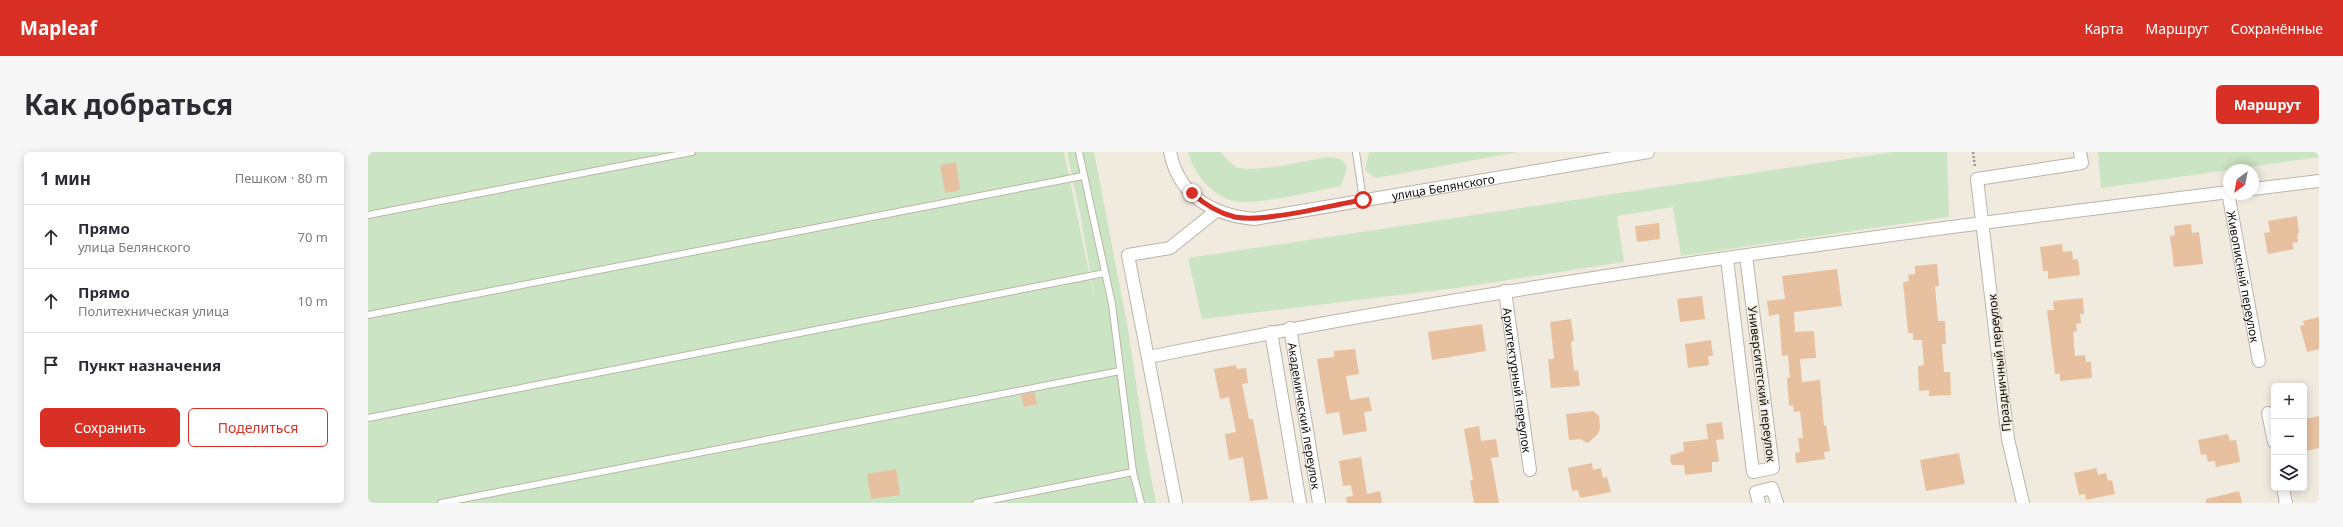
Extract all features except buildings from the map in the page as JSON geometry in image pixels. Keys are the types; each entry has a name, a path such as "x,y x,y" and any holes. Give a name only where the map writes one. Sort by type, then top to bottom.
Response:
{"street":[{"name":"улица Белянского","path":"1170,152 1179,177 1192,193 1216,210 1234,217 1254,219 1648,152"},
{"name":"Праздничный переулок","path":"2023,503 2008,438 1977,179 2082,163 2080,152"},
{"path":"2259,188 2319,181"},
{"path":"1149,357 1290,328 1505,291 1983,222 2223,193"},
{"name":"Живописный переулок","path":"2230,200 2259,361"},
{"path":"1176,503 1149,357 1144,340 1128,255 1170,248 1216,210"},
{"name":"Университетский переулок","path":"1727,259 1753,472 1773,468 1746,256"},
{"name":"Архитектурный переулок","path":"1505,291 1530,470"},
{"name":"Академический переулок","path":"1290,328 1319,503"},
{"name":"Академический переулок","path":"1271,332 1300,503"},
{"path":"2268,413 2271,428"},
{"path":"1759,503 1756,492 1772,488 1776,503"},
{"path":"2284,491 2286,503"}],"lane":[{"path":"368,215 692,152"},
{"path":"1079,152 1104,273 1112,304 1133,472 1141,503"},
{"path":"1356,152 1363,200"},
{"path":"368,315 1083,176"},
{"path":"368,418 1104,273"},
{"path":"441,503 1120,371"},
{"path":"976,503 1133,472"}],"green space":[{"path":"368,152 1064,152 1095,301 1081,218 1067,152 1094,152 1128,329 1146,451 1156,503 368,503"},
{"path":"1188,152 1221,152 1236,167 1244,169 1267,168 1328,157 1342,160 1347,168 1341,186 1277,199 1241,202 1223,197 1207,185 1195,169"},
{"path":"1369,152 1518,152 1376,178 1365,170"},
{"path":"1893,152 1947,152 1949,217 1681,256 1673,207 1617,216 1624,262 1456,288 1202,319 1188,258"},
{"path":"2098,152 2319,152 2319,157 2259,166 2259,164 2223,164 2223,171 2101,188"}],"route":[{"path":"1192,193 1203,203 1216,210 1234,217 1254,219 1363,200"}]}
